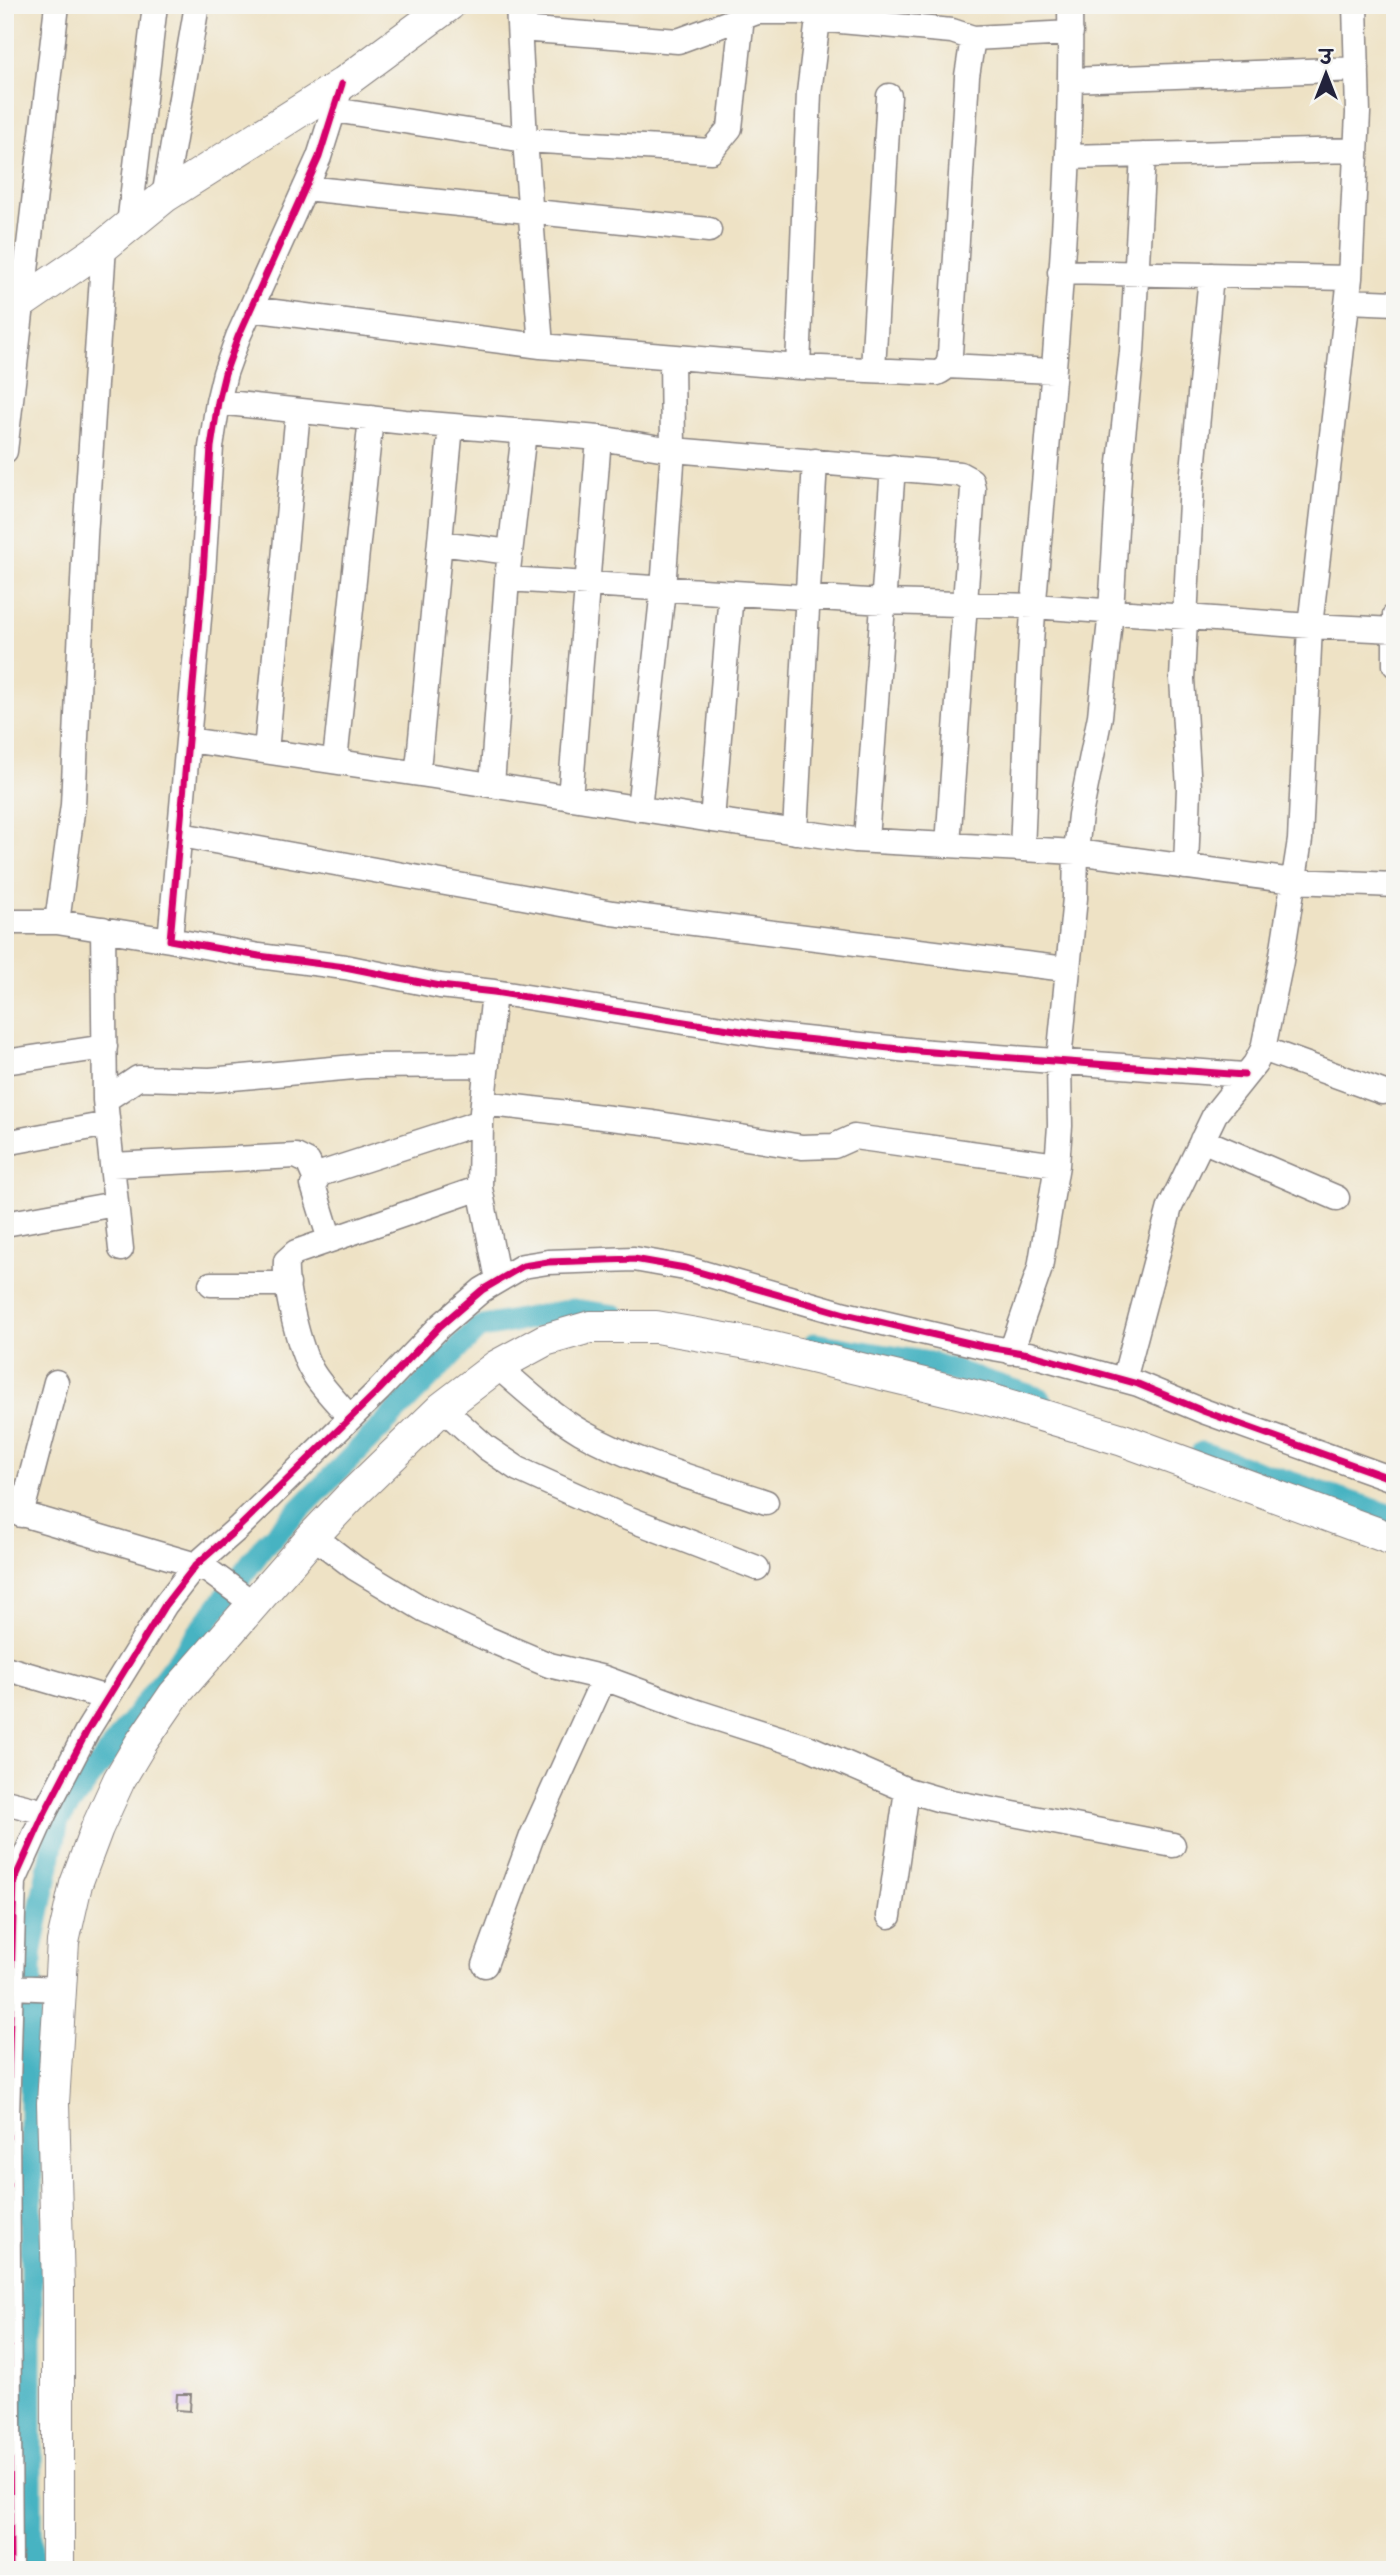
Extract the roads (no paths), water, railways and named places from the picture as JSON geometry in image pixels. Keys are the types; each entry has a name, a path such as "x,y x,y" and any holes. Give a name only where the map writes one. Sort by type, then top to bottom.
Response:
{"street":[{"path":"5,451 13,309 57,5"},
{"path":"129,225 155,5"},
{"path":"164,197 197,5"},
{"path":"13,309 104,246 164,197 338,97 449,5"},
{"path":"1022,849 1034,606 1068,157 1070,5"},
{"path":"1124,1380 1170,1208 1215,1114 1264,1049 1300,840 1310,626 1349,290 1356,150 1355,5"},
{"path":"541,346 519,17 678,41 757,12 806,12 818,19 952,31 973,38 1071,33"},
{"path":"338,97 526,140 711,151 730,128 742,17"},
{"path":"798,367 809,93 818,19"},
{"path":"947,366 950,354 967,76 973,38"},
{"path":"1071,80 1357,69"},
{"path":"873,369 889,96"},
{"path":"170,940 204,574 211,447 218,402 233,349 319,157 338,97"},
{"path":"1068,157 1356,150"},
{"path":"1011,1352 1040,1268 1057,1165 1060,1126 1059,1060 1066,968 1075,898 1080,815 1100,716 1111,611 1120,463 1138,274 1143,155"},
{"path":"305,188 709,230"},
{"path":"57,922 73,805 85,537 104,246"},
{"path":"1060,272 1211,275 1349,290 1395,303"},
{"path":"1186,867 1189,788 1182,679 1192,482 1211,275"},
{"path":"251,309 541,346 798,367 937,373 947,366 1053,371"},
{"path":"639,809 663,589 673,450 672,357"},
{"path":"218,402 599,438 673,450 894,467 960,474 971,480 973,489 966,605 948,845"},
{"path":"267,751 298,411"},
{"path":"335,761 371,418"},
{"path":"416,773 451,426"},
{"path":"492,785 507,579 524,432"},
{"path":"570,798 599,438"},
{"path":"795,832 815,461"},
{"path":"866,840 894,467"},
{"path":"440,543 510,552"},
{"path":"507,579 884,602 1034,606 1310,626 1394,625 1395,665"},
{"path":"712,821 731,593"},
{"path":"189,740 795,832 866,840 1076,852 1293,881 1395,885"},
{"path":"181,835 612,913 1066,968"},
{"path":"5,922 57,922 259,956 345,967 440,986 767,1035 918,1051 1244,1075"},
{"path":"103,929 106,1100 121,1249"},
{"path":"494,992 482,1112 480,1188 498,1280"},
{"path":"5,1062 104,1047"},
{"path":"1264,1049 1382,1092"},
{"path":"106,1100 138,1078 210,1080 365,1066 486,1065"},
{"path":"330,1240 314,1195 313,1185 320,1174 482,1112 653,1123 802,1147 834,1146 854,1137 1057,1165"},
{"path":"5,1143 108,1124"},
{"path":"1202,1140 1338,1198"},
{"path":"112,1165 296,1156 308,1162 316,1178"},
{"path":"350,1418 313,1372 302,1347 285,1268 289,1256 480,1188"},
{"path":"5,1224 115,1204"},
{"path":"58,2570 58,2287 53,2103 26,1990 10,1880 87,1731 164,1605 440,1326 498,1280 523,1266 548,1262 634,1259 722,1277 845,1314 1029,1354 1124,1380 1395,1480"},
{"path":"211,1284 288,1284"},
{"path":"9,2570 7,2144 26,1990 63,1942 76,1884 97,1828 141,1743 174,1695 247,1599 442,1408 497,1366 545,1340 590,1327 656,1327 765,1346 991,1400 1097,1432 1395,1540"},
{"path":"497,1366 551,1413 617,1451 766,1502"},
{"path":"56,1382 13,1512 203,1568 247,1599"},
{"path":"442,1408 487,1448 518,1469 622,1516 757,1568"},
{"path":"313,1536 355,1568 423,1609 549,1665 604,1678 691,1710 810,1748 907,1790 941,1800 1173,1845"},
{"path":"5,1668 107,1698"},
{"path":"485,1965 532,1836 604,1678"},
{"path":"889,1916 907,1790"},
{"path":"5,1802 45,1812"}],"waterway":[{"path":"31,2570 31,1954 58,1820 263,1547 478,1328 572,1310 615,1316"},
{"path":"815,1344 930,1363 1040,1399"},
{"path":"1202,1453 1395,1517"}]}
